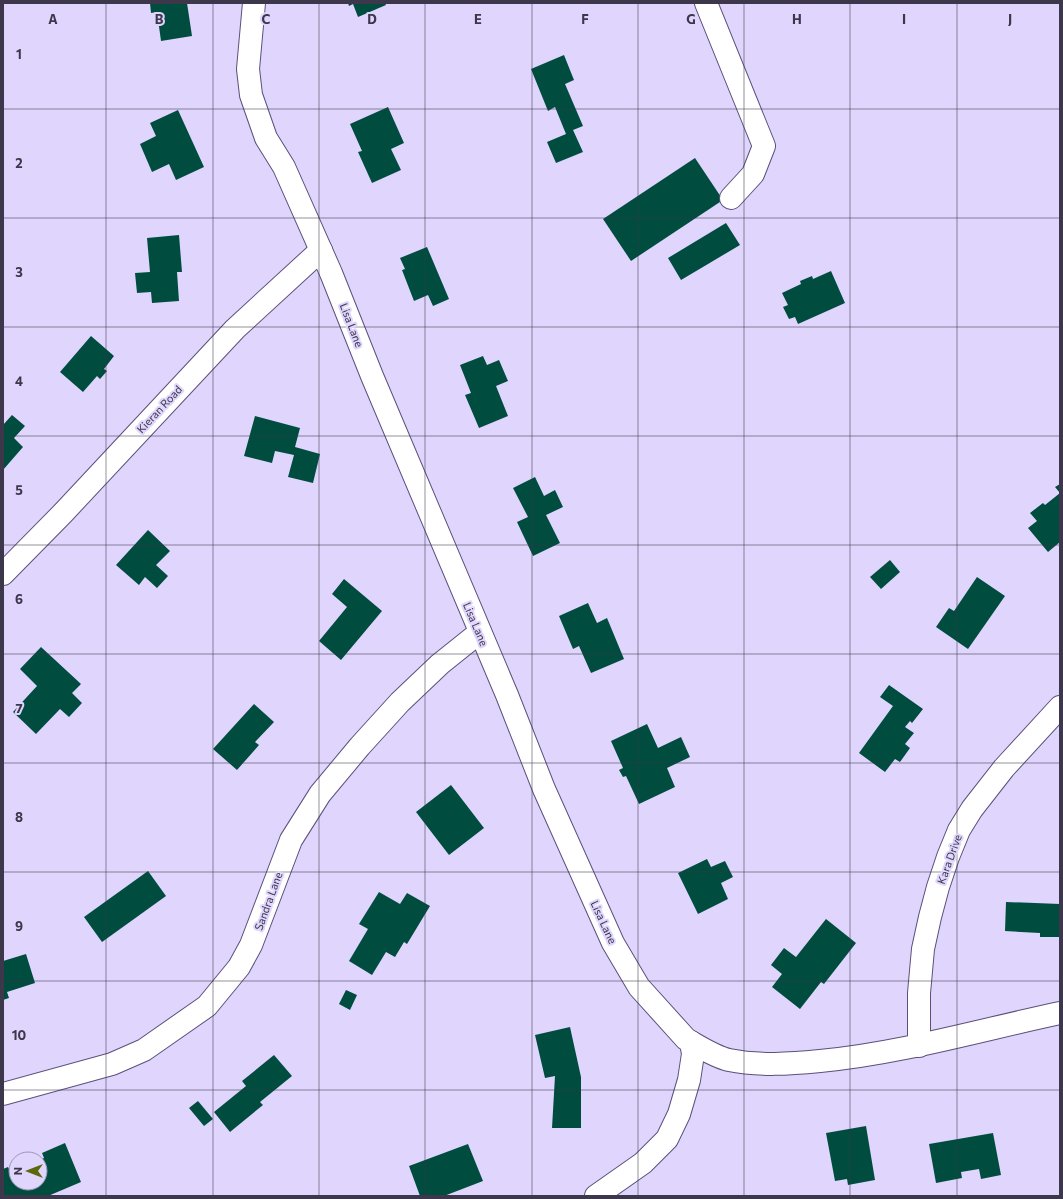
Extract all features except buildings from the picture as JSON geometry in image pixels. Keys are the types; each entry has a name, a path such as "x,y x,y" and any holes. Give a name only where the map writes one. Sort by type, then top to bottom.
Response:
{"street":[{"name":"Lisa Lane","path":"254,3 248,69 251,95 266,138 284,167 322,250 372,376 480,632 544,789 613,943 638,987 686,1039 691,1042"},
{"path":"706,3 764,146 753,174 731,198"},
{"name":"Kieran Road","path":"3,574 64,512 235,329 322,250"},
{"name":"Sandra Lane","path":"3,1094 112,1064 144,1050 207,1006 239,967 251,945 291,840 320,794 360,746 400,702 440,664 480,632"},
{"name":"Kara Drive","path":"919,1046 919,993 923,949 938,887 959,830 972,809 1004,768 1060,707"},
{"path":"691,1042 728,1060 751,1064 797,1063 856,1058 919,1046 1060,1013"},
{"path":"596,1196 643,1163 667,1139 679,1114 689,1080 693,1054 691,1042"}]}
